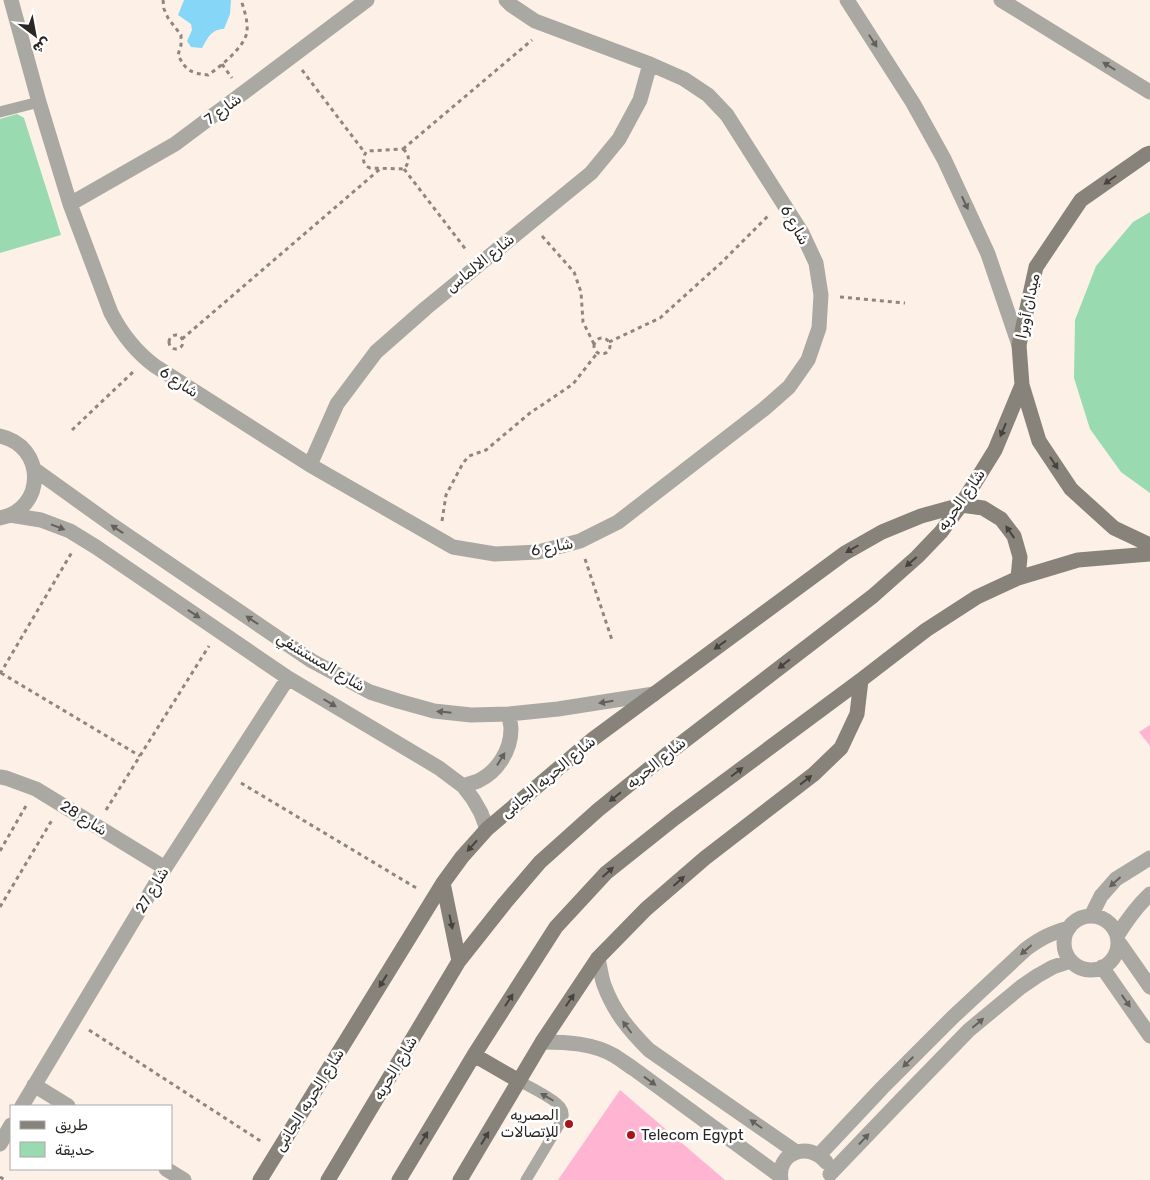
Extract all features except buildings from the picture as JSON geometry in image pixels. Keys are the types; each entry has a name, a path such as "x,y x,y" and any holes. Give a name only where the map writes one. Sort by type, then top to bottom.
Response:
{"main road":[{"name":"ميدان أوبرا","path":"1150,153 1081,200 1036,267 1019,345 1022,385 1039,441 1071,489 1114,528 1150,545"},
{"name":"شارع الحريه","path":"328,1180 459,961 504,903 540,862 598,810 666,755 873,596 917,557 961,505 995,450 1022,385"},
{"path":"961,505 983,508 1001,519 1014,536 1020,557 1018,578"},
{"name":"شارع الحريه الجانبى","path":"260,1180 443,883 462,857 487,829 593,739 845,553 882,532 921,516 961,505"},
{"path":"399,1180 474,1055 556,927 606,873 675,818 926,630 977,598 1018,578 1078,560 1150,554"},
{"path":"460,1180 542,1042 598,958 646,909 705,858 814,774 841,748 857,714 861,680"},
{"path":"443,883 459,961"},
{"path":"474,1055 519,1081"}],"street":[{"name":"شارع 6","path":"11,0 38,102 70,204 111,313 120,329 146,359 310,465 453,547 496,554 538,552 580,541 618,522 764,409 789,387 808,360 819,328 822,295 816,263 802,233 727,115 708,95 684,79 650,64 535,21 506,0"},
{"name":"شارع 7","path":"70,204 175,144 367,0"},
{"path":"847,0 913,103 944,159 988,254 1019,345"},
{"path":"1001,0 1150,92"},
{"name":"شارع الالماس","path":"310,465 337,404 376,352 426,308 591,173 619,139 640,100 650,64"},
{"path":"0,423 4,436 17,442 25,449 31,459 35,480 28,501 20,509 5,517"},
{"name":"شارع المستشفي","path":"34,469 112,526 280,639 312,660 370,692 434,711 471,715 509,714 567,708 654,694"},
{"name":"شارع المستشفي","path":"5,517 41,520 70,531 288,678 439,768 463,786 481,813 487,829"},
{"name":"شارع 27","path":"23,1105 165,868 288,678"},
{"path":"463,786 478,781 491,772 502,760 508,745 511,729 509,714"},
{"name":"شارع 28","path":"0,777 36,789 165,868"},
{"path":"1091,916 1101,896 1116,879 1150,858"},
{"path":"1150,894 1133,912 1118,938 1118,948 1108,964 1094,969 1078,966 1067,955 1064,941 1069,928 1078,919 1091,916 1098,916 1104,919 1115,929 1118,938 1150,987"},
{"path":"819,1155 946,1024 1026,949 1039,939 1053,932 1069,928"},
{"path":"598,958 604,984 614,1009 630,1031 649,1050 796,1152"},
{"path":"830,1177 900,1100 969,1030 1037,976 1071,961"},
{"path":"1102,967 1150,1036"},
{"path":"542,1042 564,1042 589,1046 613,1055 780,1178"},
{"path":"34,1085 66,1105"},
{"path":"0,1144 10,1127"},
{"path":"780,1178 781,1168 789,1156 804,1150 819,1155 827,1163 830,1177"},
{"path":"168,1170 184,1180"}],"lane":[{"path":"0,112 38,102"},
{"path":"519,1081 559,1104 563,1112 562,1120 526,1180"}],"path":[{"path":"163,0 168,18 181,35 182,45 178,55 183,65 194,73 208,75 240,45 247,32 245,11 241,0"},
{"path":"478,265 404,169 370,168 365,165 363,159 367,151 402,149 549,26"},
{"path":"293,57 365,153"},
{"path":"402,149 409,156 409,161 404,169"},
{"path":"182,339 179,335 175,334 168,340 172,348 180,347 183,343 182,339 380,168"},
{"path":"609,342 660,318 721,263 782,202"},
{"path":"530,223 574,272 580,292 583,322 595,349 598,352 605,353 610,346 609,342"},
{"path":"822,295 906,303"},
{"path":"594,344 601,338 609,342"},
{"path":"440,539 446,495 463,463 469,456 486,450 530,413 573,384 598,352"},
{"path":"72,430 146,359"},
{"path":"80,538 0,674 140,756"},
{"path":"580,541 612,640"},
{"path":"97,826 219,631"},
{"path":"226,774 434,898"},
{"path":"0,851 36,789"},
{"path":"0,908 61,804"},
{"path":"73,1020 277,1152"},
{"path":"0,1177 5,1180"}],"green space":[{"path":"17,114 24,118 61,235 0,253 0,119"},
{"path":"1150,212 1150,493 1121,472 1090,429 1074,378 1075,320 1096,266 1133,222"}],"water":[{"path":"184,0 231,0 230,14 224,29 213,32 202,48 191,47 187,41 192,30 191,24 178,15"}],"place":[{"name":"المصريه للإتصالات","path":"569,1124"},
{"name":"Telecom Egypt","path":"631,1135"}]}
